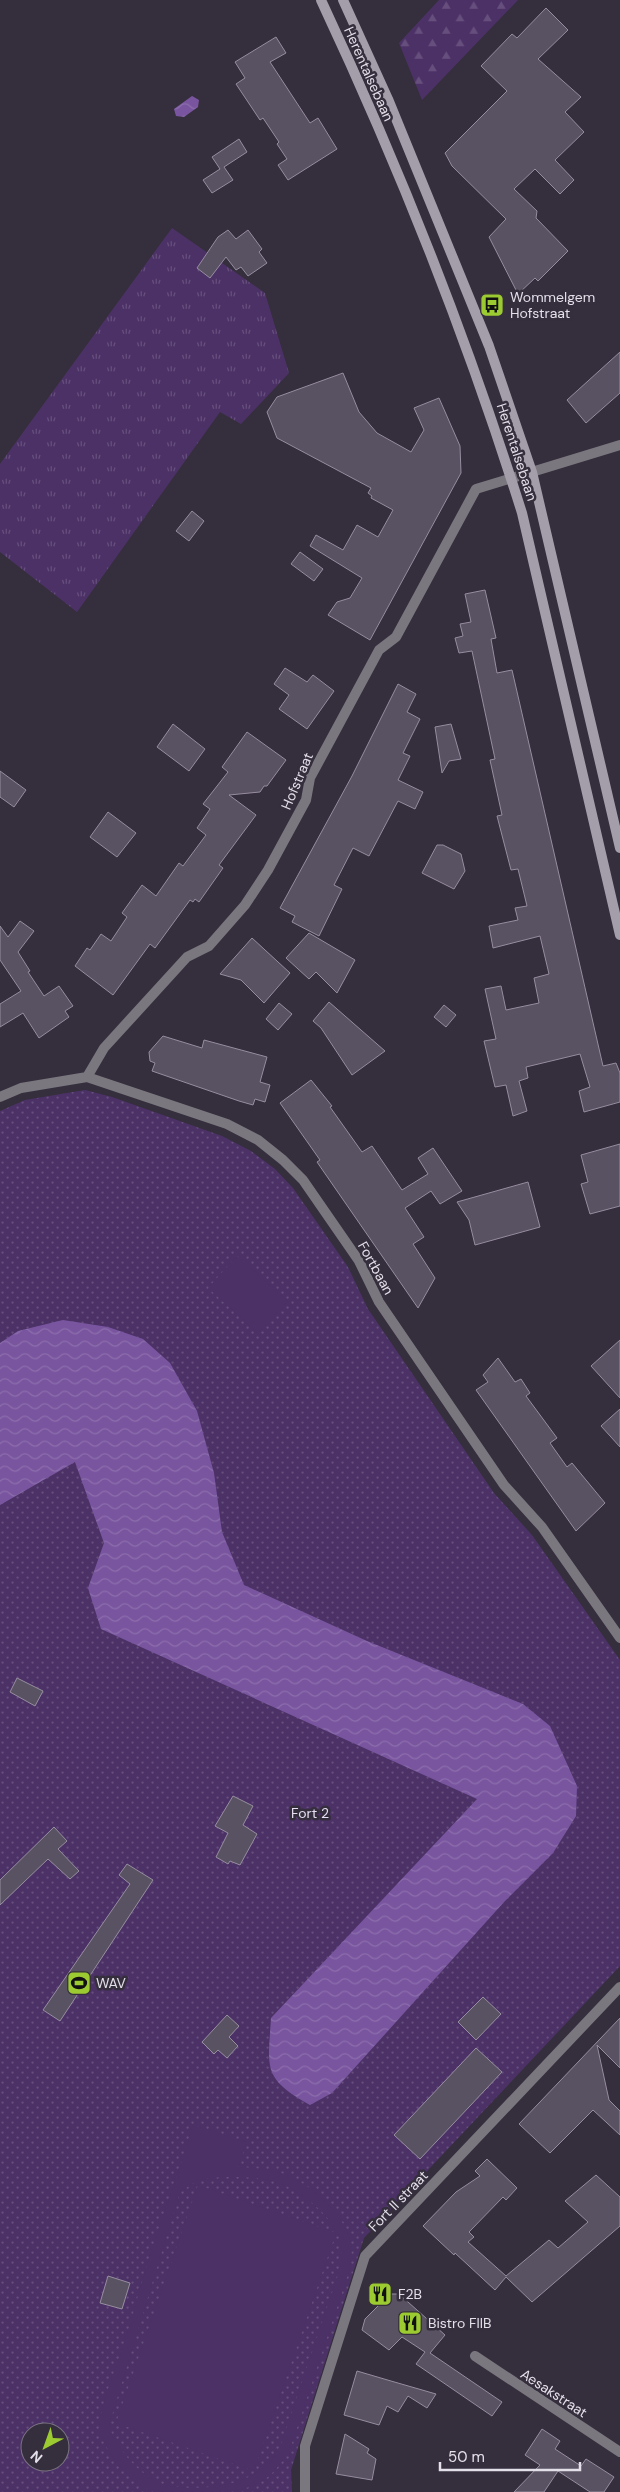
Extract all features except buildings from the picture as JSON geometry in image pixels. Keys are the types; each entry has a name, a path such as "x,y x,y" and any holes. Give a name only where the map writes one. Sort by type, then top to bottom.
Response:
{"main road":[{"name":"Herentalsebaan","path":"321,0 369,107 470,352 511,477 524,522 620,935"},
{"name":"Herentalsebaan","path":"343,0 388,99 486,337 532,472 620,848"}],"street":[{"name":"Hofstraat","path":"87,1077 104,1048 187,957 209,946 245,905 268,870 306,800 310,778 379,650 396,637 476,489 620,445"},
{"name":"Fortbaan","path":"0,1097 21,1088 87,1077 227,1124 258,1140 283,1160 303,1180 359,1261 379,1302 504,1485 542,1527 620,1638"},
{"name":"Fort II straat","path":"305,2492 305,2446 365,2256 620,1987"},
{"name":"Aesakstraat","path":"475,2356 620,2452"}],"green space":[{"path":"439,0 518,0 422,100 399,43"},
{"path":"172,228 265,293 289,373 241,424 220,412 77,612 0,552 0,464"},
{"name":"Fort 2","path":"85,1090 112,1097 222,1136 251,1151 275,1169 293,1188 348,1267 368,1309 494,1493 532,1535 620,1660 620,1966 364,2238 291,2470 292,2492 0,2492 0,1111 25,1100"},
{"path":"237,1256 288,1301 258,1333 208,1288"},
{"path":"193,2125 247,2142 238,2167 278,2172 304,2184 332,2208 345,2227 351,2245 350,2268 291,2446 283,2460 266,2479 233,2491 155,2492 146,2488 128,2475 113,2457 100,2428 105,2398","holes":["220,2177 274,2181 309,2200 332,2224 338,2234 341,2243 341,2266 282,2442 273,2459 251,2476 223,2485 193,2488 165,2485 147,2476 128,2458 114,2438 110,2422 180,2192 198,2180"]},
{"path":"198,2185 336,2233 254,2471 116,2423"}],"water":[{"path":"192,96 199,100 198,107 184,117 176,116 174,109"},
{"path":"63,1320 108,1327 143,1339 170,1363 197,1411 214,1473 222,1532 244,1585 367,1641 523,1704 550,1726 577,1786 576,1816 553,1853 504,1902 332,2093 310,2105 283,2087 271,2070 269,2049 271,2018 477,1799 101,1629 88,1588 104,1543 75,1462 0,1505 0,1343 18,1331"}],"place":[{"name":"Wommelgem Hofstraat","path":"492,305"},
{"name":"WAV","path":"79,1983"},
{"name":"F2B","path":"380,2294"},
{"name":"Bistro FIIB","path":"410,2323"}]}
